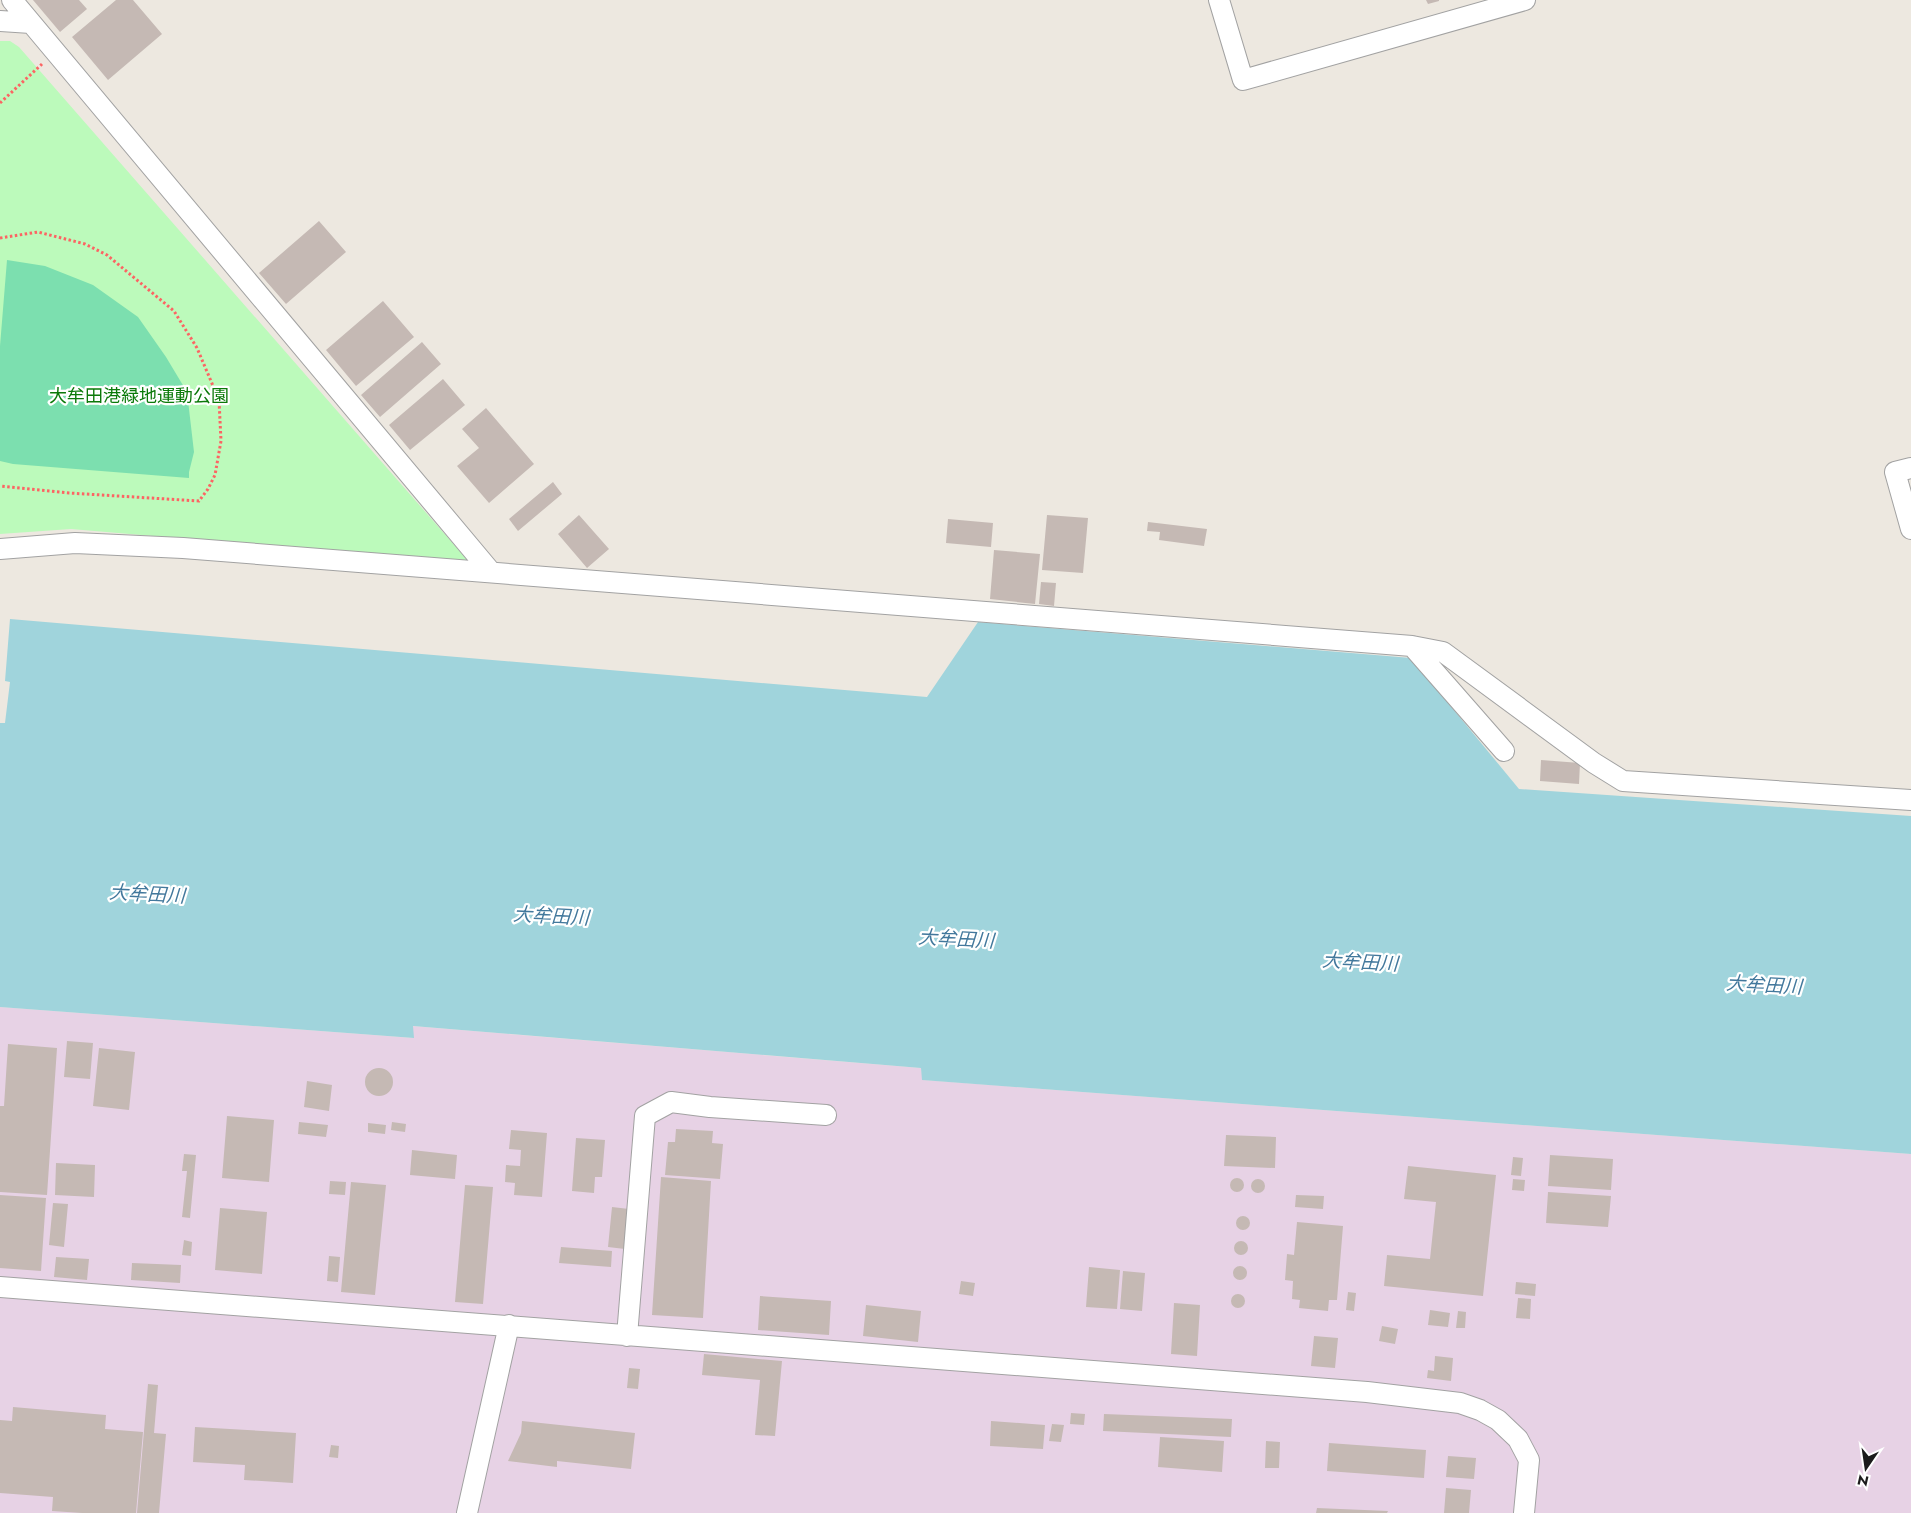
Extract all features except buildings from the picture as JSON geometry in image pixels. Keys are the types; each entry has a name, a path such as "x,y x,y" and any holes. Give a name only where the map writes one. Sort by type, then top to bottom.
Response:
{"street":[{"path":"12,0 491,572"},
{"path":"1219,0 1243,80 1525,0"},
{"path":"0,21 31,23"},
{"path":"1911,468 1895,472 1911,529"},
{"path":"0,549 75,543 173,547 1412,646 1443,652 1594,763 1624,781 1911,800"},
{"path":"1412,646 1504,752"},
{"path":"627,1336 645,1116 671,1102 710,1107 826,1115"},
{"path":"0,1287 1367,1392 1460,1403 1480,1410 1498,1420 1518,1440 1529,1460 1524,1513"},
{"path":"467,1513 509,1325"}],"path":[{"path":"0,103 55,52"},
{"path":"0,238 38,232 85,244 108,255 174,311 197,348 218,400 221,441 215,475 199,501 69,494 0,486"}],"shaded area":[{"path":"0,1007 413,1038 412,1026 921,1068 923,1080 1911,1154 1911,1513 0,1513"}],"green space":[{"name":"大牟田港緑地運動公園","path":"0,41 10,41 19,47 470,563 71,529 0,534"},
{"path":"7,260 45,266 93,285 138,317 166,357 187,392 194,452 189,478 13,464 0,461 0,346"}],"water":[{"name":"大牟田川","path":"10,619 927,697 978,622 1411,658 1519,789 1911,816 1911,1154 922,1080 921,1068 413,1026 414,1038 0,1007 0,723 5,723 10,682 5,681"}]}
